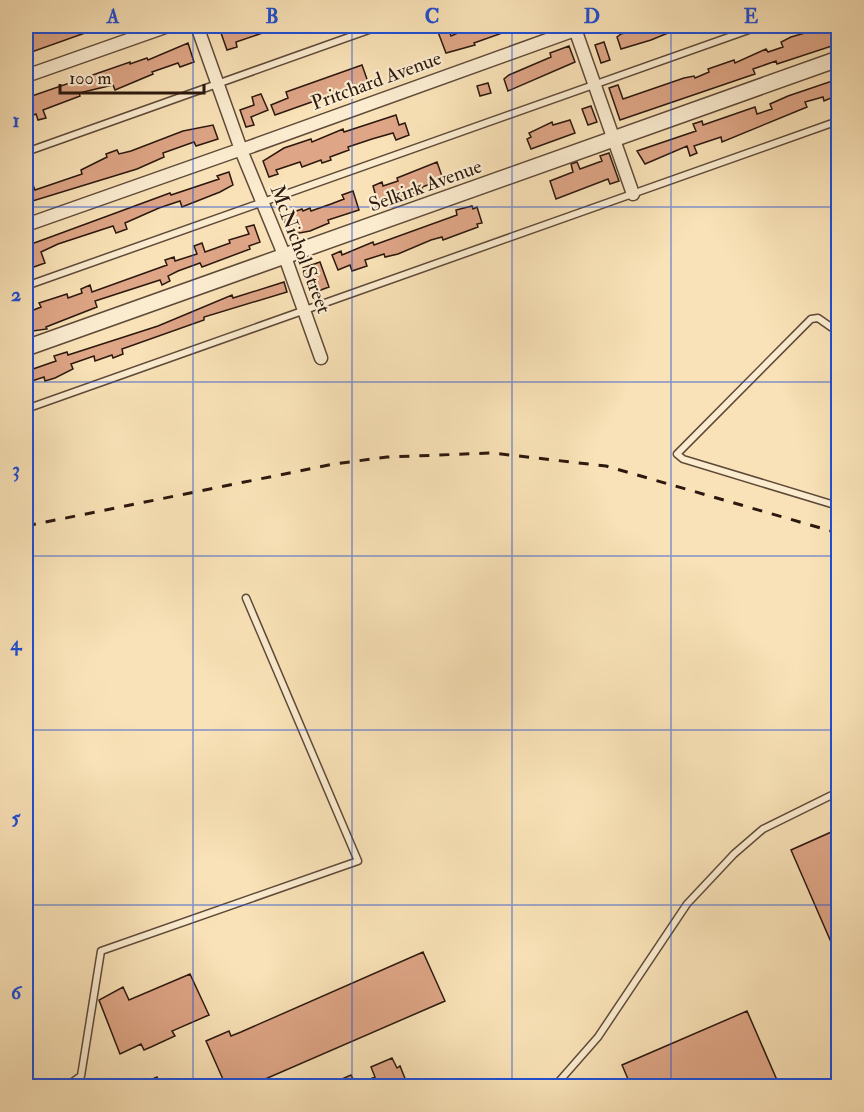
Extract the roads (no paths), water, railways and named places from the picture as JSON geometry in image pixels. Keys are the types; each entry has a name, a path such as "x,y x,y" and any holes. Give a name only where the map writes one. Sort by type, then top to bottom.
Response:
{"street":[{"path":"26,76 168,26"},
{"name":"McNichol Street","path":"197,26 241,149 285,257 321,358"},
{"path":"580,27 594,84 633,194"},
{"name":"Pritchard Avenue","path":"26,225 580,27"},
{"name":"Selkirk Avenue","path":"26,348 838,59"}],"lane":[{"path":"26,152 380,26"},
{"path":"26,286 262,200 760,26"},
{"path":"26,409 838,121"},
{"path":"838,332 815,317 808,321 677,454 683,459 838,506"},
{"path":"67,1086 81,1076 101,951 358,861 246,598"},
{"path":"555,1086 598,1037 687,904 734,854 763,830 838,792"}],"railway":[{"path":"26,526 334,464 387,457 492,453 606,466 838,533"}]}
